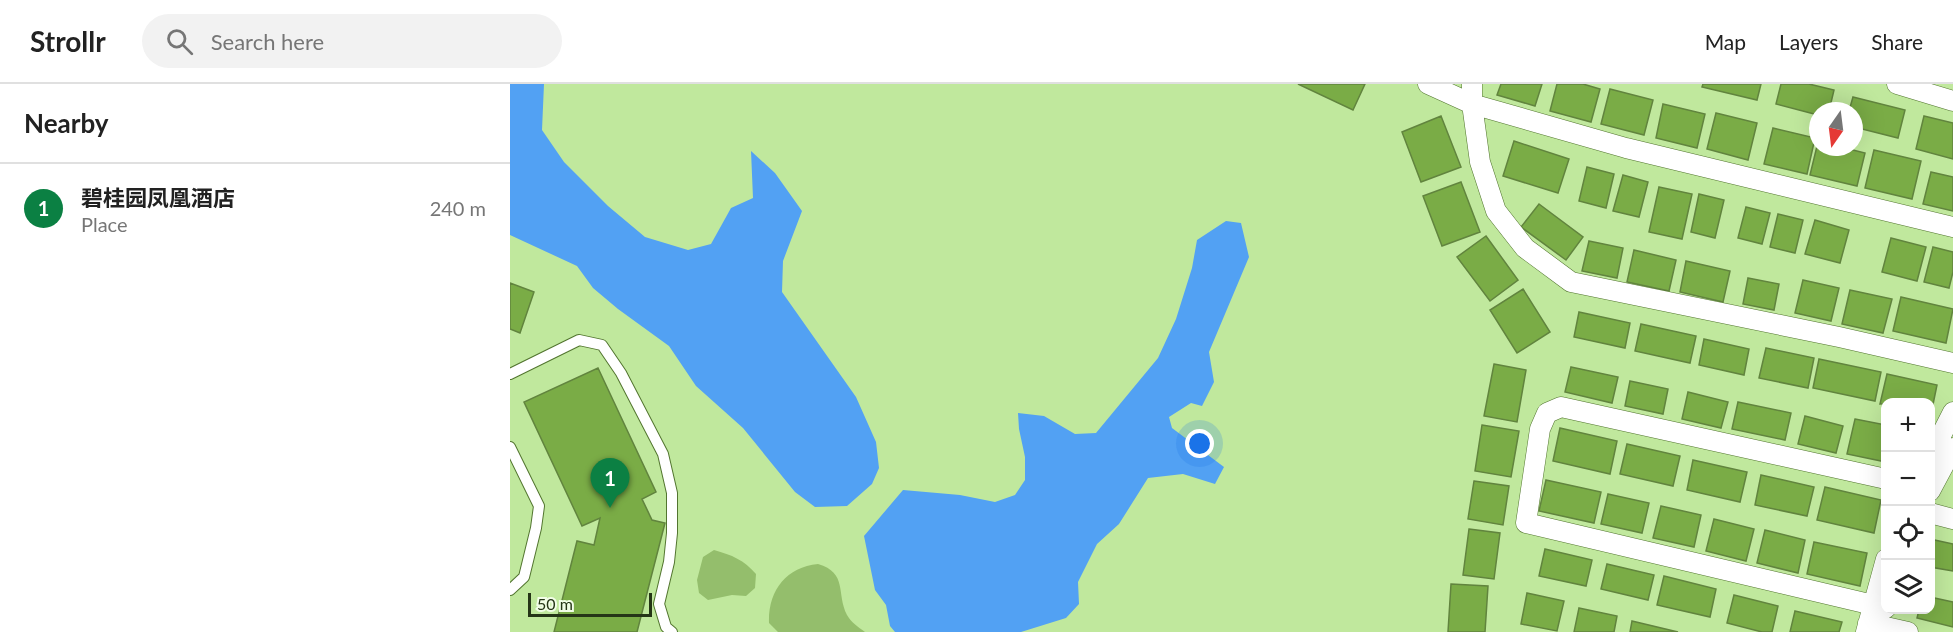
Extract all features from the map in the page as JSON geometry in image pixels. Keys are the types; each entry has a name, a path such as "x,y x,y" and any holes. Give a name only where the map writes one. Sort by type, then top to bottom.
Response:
{"street":[{"path":"1428,84 1472,104 1626,148 1953,227"},
{"path":"1473,84 1472,104 1480,162 1496,211 1525,248 1571,282 1953,363"},
{"path":"1897,84 1953,101"},
{"path":"1881,478 1562,407 1547,413 1540,429 1526,523 1878,619 1908,632"},
{"path":"1933,452 1953,412"},
{"path":"1935,482 1953,448"},
{"path":"1935,514 1953,519"},
{"path":"1878,619 1886,560"}],"lane":[{"path":"510,374 579,340 602,345 621,373 663,454 672,493 669,561 659,604 666,627 672,632"},
{"path":"510,447 539,506 537,528 524,577 510,590"}],"green space":[{"path":"714,550 737,559 756,574 755,588 746,596 732,595 708,600 699,593 697,580 703,557"},
{"path":"818,564 834,573 840,585 847,615 865,632 778,632 769,623 772,601 781,583 797,570"}],"water":[{"path":"510,84 544,84 542,130 564,162 608,206 645,237 688,250 711,244 731,208 753,198 751,151 775,173 802,211 783,261 782,292 856,397 876,442 879,468 872,484 847,506 815,507 795,492 743,428 696,386 669,346 593,288 577,266 510,235"},
{"path":"1226,221 1241,223 1249,257 1209,352 1214,382 1202,406 1191,403 1169,417 1172,428 1224,467 1215,484 1183,474 1148,478 1119,524 1097,544 1078,582 1079,604 1066,618 1021,632 895,632 890,626 886,605 875,590 864,536 903,490 960,495 995,502 1015,495 1025,480 1025,457 1018,413 1044,416 1075,434 1096,433 1158,358 1176,319 1192,268 1197,240"}],"building":[{"path":"1298,84 1365,84 1353,110"},
{"path":"1501,84 1542,84 1535,106 1497,95"},
{"path":"1557,84 1583,84 1600,89 1591,122 1550,111"},
{"path":"1703,84 1761,84 1757,100 1702,87"},
{"path":"1781,84 1809,84 1834,90 1831,102 1809,102 1809,113 1776,104"},
{"path":"1610,89 1653,100 1644,135 1601,124"},
{"path":"1853,97 1905,110 1898,138 1863,129 1863,102 1852,102"},
{"path":"1663,104 1705,114 1697,148 1656,138"},
{"path":"1716,113 1757,123 1748,160 1707,149"},
{"path":"1441,116 1461,167 1421,182 1402,132"},
{"path":"1924,116 1953,123 1953,159 1916,149"},
{"path":"1773,128 1809,137 1809,156 1811,156 1807,174 1764,164"},
{"path":"1514,141 1569,159 1558,193 1503,176"},
{"path":"1874,150 1921,161 1912,199 1865,188"},
{"path":"1863,152 1865,153 1857,186 1810,175 1815,156 1863,156"},
{"path":"1587,167 1614,174 1606,208 1579,201"},
{"path":"1931,172 1953,177 1953,211 1923,204"},
{"path":"1623,175 1648,182 1639,217 1613,211"},
{"path":"1461,182 1480,232 1442,246 1423,196"},
{"path":"1659,187 1692,194 1682,239 1649,232"},
{"path":"1699,194 1724,200 1715,238 1691,232"},
{"path":"1539,204 1583,237 1566,260 1521,227"},
{"path":"1746,207 1770,213 1762,244 1738,238"},
{"path":"1778,214 1803,220 1795,253 1770,247"},
{"path":"1815,220 1849,230 1840,263 1805,254"},
{"path":"1486,236 1518,280 1490,301 1457,257"},
{"path":"1891,238 1926,247 1917,281 1882,272"},
{"path":"1589,241 1623,248 1617,278 1582,271"},
{"path":"1933,247 1953,252 1953,272 1949,288 1924,282"},
{"path":"1634,250 1676,260 1669,291 1627,282"},
{"path":"1686,261 1730,271 1723,302 1680,292"},
{"path":"1748,278 1779,284 1774,310 1743,304"},
{"path":"1803,280 1839,288 1831,321 1795,313"},
{"path":"510,283 534,292 520,333 510,329"},
{"path":"1523,289 1550,332 1517,353 1490,310"},
{"path":"1850,290 1892,299 1883,333 1842,324"},
{"path":"1901,297 1953,309 1946,343 1893,331"},
{"path":"1579,312 1630,323 1625,348 1574,337"},
{"path":"1641,324 1696,336 1690,363 1635,351"},
{"path":"1704,339 1749,349 1744,375 1699,365"},
{"path":"1766,348 1814,358 1808,388 1759,378"},
{"path":"1819,359 1881,372 1875,401 1813,388"},
{"path":"1494,364 1526,370 1517,422 1484,416"},
{"path":"1571,367 1618,377 1612,403 1565,392"},
{"path":"598,368 656,492 642,499 652,520 665,523 637,632 554,632 577,541 594,545 600,518 582,526 524,402"},
{"path":"1887,374 1937,385 1934,398 1881,398"},
{"path":"1630,381 1668,389 1663,414 1625,406"},
{"path":"1688,392 1728,402 1721,428 1682,419"},
{"path":"1738,402 1791,413 1785,440 1732,429"},
{"path":"1805,416 1843,426 1836,453 1798,444"},
{"path":"1855,419 1881,424 1881,461 1847,454"},
{"path":"1482,425 1519,431 1511,477 1475,471"},
{"path":"1560,428 1617,441 1610,474 1553,461"},
{"path":"1627,444 1680,456 1673,486 1620,474"},
{"path":"1693,460 1747,472 1740,502 1687,490"},
{"path":"1761,475 1814,487 1807,516 1755,505"},
{"path":"1546,480 1601,492 1594,523 1539,511"},
{"path":"1474,481 1509,486 1503,525 1468,519"},
{"path":"1825,487 1881,500 1874,533 1817,520"},
{"path":"1608,494 1649,503 1642,533 1601,524"},
{"path":"1661,506 1701,515 1694,547 1653,538"},
{"path":"1714,519 1754,529 1746,561 1706,551"},
{"path":"1469,529 1500,533 1494,579 1463,575"},
{"path":"1765,530 1805,540 1798,573 1757,563"},
{"path":"1935,540 1953,544 1953,571 1935,568"},
{"path":"1814,542 1867,553 1860,586 1807,574"},
{"path":"1545,549 1592,560 1586,586 1539,576"},
{"path":"1607,564 1654,575 1648,600 1601,589"},
{"path":"1664,576 1716,589 1710,617 1657,605"},
{"path":"1451,584 1488,586 1485,632 1448,632"},
{"path":"1527,593 1564,601 1557,631 1521,624"},
{"path":"1734,595 1778,606 1772,632 1762,632 1727,623"},
{"path":"1935,598 1953,602 1953,627 1917,618 1918,614 1935,614"},
{"path":"1579,608 1617,616 1614,632 1574,632"},
{"path":"1795,611 1842,622 1839,632 1790,632"},
{"path":"1632,621 1678,632 1630,632"}],"place":[{"name":"碧桂园凤凰酒店","path":"610,508"}]}
